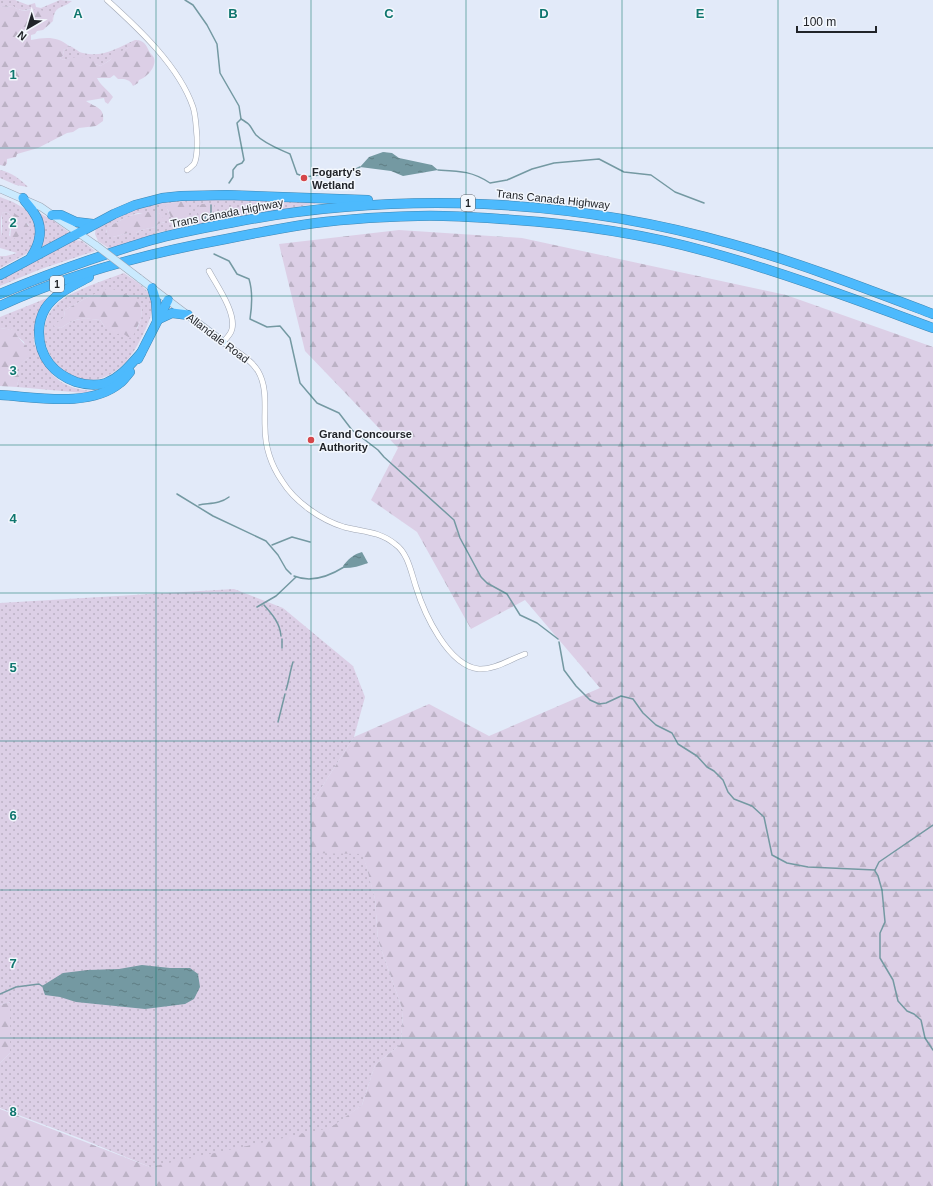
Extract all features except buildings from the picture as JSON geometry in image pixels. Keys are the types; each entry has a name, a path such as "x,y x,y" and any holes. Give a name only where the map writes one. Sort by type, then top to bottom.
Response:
{"highway":[{"path":"0,275 93,224 135,205 162,198 227,195 437,203"},
{"path":"23,198 36,215 40,226 39,241 36,250 31,257"},
{"name":"Trans Canada Highway","path":"0,294 147,241 204,228 317,209 372,205 437,203 523,206 631,221 681,231 780,258 933,314"},
{"path":"52,215 61,216 76,222 93,224"},
{"name":"1","path":"0,306 61,282 116,264 172,249 303,225 420,216 476,217 534,221 604,230 708,251 815,285 933,328"},
{"path":"116,264 63,291 54,298 42,316 39,327 40,345 43,355 56,372 65,378 90,386 106,383 124,372 140,353"},
{"path":"152,288 156,301 157,320"},
{"path":"0,395 61,399 87,398 107,391 122,382 132,369 168,300"},
{"path":"157,320 172,313 188,315"}],"main road":[{"name":"Allandale Road","path":"0,189 41,207 79,233 223,342"}],"street":[{"path":"107,0 158,51 175,74 190,100 195,115 197,145 194,164 187,170"},
{"path":"209,271 230,312 232,320 231,333 223,342"},
{"name":"Allandale Road","path":"223,342 248,360 260,375 265,398 266,443 276,472 290,492 314,513 331,522 345,527 378,533 397,545 406,559 428,620 458,660 479,669 487,668 525,654"}],"green space":[{"path":"0,0 15,0 28,5 35,3 36,7 41,8 60,0 72,1 55,12 53,21 52,17 36,10 21,10 13,6 0,7"},
{"path":"13,6 20,10 44,11 52,17 53,21 43,30 37,31 35,34 31,35 31,40 51,38 65,43 69,46 67,49 63,50 64,55 60,58 63,60 75,57 84,57 92,59 95,61 95,64 101,66 111,59 114,53 127,48 138,40 145,44 155,61 150,72 133,86 129,81 125,79 118,79 114,75 110,78 97,78 113,97 108,104 105,102 104,98 86,101 101,110 103,121 96,126 79,128 38,148 17,154 16,157 7,159 5,166 0,165 0,7"},
{"path":"138,40 132,46 101,66 73,58 63,60 60,58 64,55 63,50 67,49 69,46 81,52 97,54 116,49"},
{"path":"0,170 15,176 28,187 16,185 0,178"},
{"path":"0,197 27,210 35,219 36,239 26,254 0,268 0,256 17,253 0,248 3,212 8,213 12,217 9,235 12,240 29,225 17,216 0,208"},
{"path":"206,198 316,202 315,204 160,232 110,249 98,241 95,234 96,227 117,216 152,203","holes":["184,201 187,214 185,220 176,221 170,215 165,204","138,213 159,213 165,222 136,233 109,237 106,231 108,227"]},
{"path":"184,201 189,204 188,215 185,220 172,220 164,205"},
{"path":"202,204 214,205 215,209 213,214 203,220 198,212 198,207"},
{"path":"0,208 14,213 26,222 30,230 12,240 10,239 12,217 8,213 3,212 1,220 2,236 0,237"},
{"path":"36,211 54,221 70,233 40,248 42,243 42,234 41,225"},
{"path":"147,212 159,213 165,222 136,233 128,233 113,237 109,237 107,234 106,228 129,216"},
{"path":"399,230 522,238 786,295 933,347 933,1186 0,1186 0,1109 150,1167 330,1128 362,1105 375,1065 401,1044 403,1011 378,940 375,899 363,854 311,853 311,804 354,737 429,704 489,736 600,688 525,600 471,629 417,532 371,500 398,448 305,351 279,244"},
{"path":"75,240 82,241 95,251 41,269 0,286 0,278"},
{"path":"124,273 145,289 152,300 153,307 151,316 137,345 129,358 120,368 97,379 81,379 67,373 55,362 47,348 44,333 47,317 64,298 99,282","holes":["109,289 142,306 141,319 137,329 105,327 100,320 88,319 75,320 61,328 54,326 64,317 65,310 88,297"]},
{"path":"109,288 127,295 142,306 141,319 133,336 130,338 122,333 114,335 100,320 79,319 61,328 53,326 64,317 65,310 88,297"},
{"path":"52,296 35,331 35,347 45,364 56,378 77,389 96,391 84,393 17,387 19,376 15,368 28,358 24,342 13,330 0,328 0,317"},
{"path":"0,328 14,330 29,350 28,358 16,368 19,376 17,387 0,386"},
{"path":"234,589 283,608 353,666 365,697 354,737 311,804 311,853 363,853 375,899 378,940 403,1011 401,1044 375,1065 362,1105 330,1129 203,1160 150,1167 0,1108 0,1063 10,1053 10,1002 0,1005 0,603"},
{"path":"10,1002 10,1053 0,1063 0,1005"}],"water":[{"path":"383,152 392,153 399,158 432,165 438,170 403,176 391,171 360,167 369,157"},
{"path":"362,552 368,563 356,567 344,568 343,566 349,559"},
{"path":"142,965 170,968 190,968 198,974 200,987 194,999 185,1004 145,1009 76,1002 60,997 45,995 42,986 63,973 88,970 119,969"}],"waterway":[{"path":"185,0 193,5 207,25 217,44 220,73 239,106 241,119"},
{"path":"241,119 264,141 290,154 297,174 305,177 354,170 360,167"},
{"path":"229,183 233,177 233,170 244,160 237,123 241,119"},
{"path":"438,170 459,171 477,176 490,183 507,180 532,169 554,163 599,159 624,172 651,175 675,192 704,203"},
{"path":"203,224 206,216 211,214 211,205"},
{"path":"214,254 229,261 237,274 249,279 252,299 250,319 267,327 280,326 290,338 300,383 317,403 339,413 352,430 378,450 454,520 460,538 481,577 487,583 507,594 520,615 537,623 558,639"},
{"path":"177,494 213,516 266,541 291,574"},
{"path":"199,505 218,502 229,497"},
{"path":"272,545 292,537 310,542"},
{"path":"294,576 307,579 319,578 332,574 344,567"},
{"path":"257,607 276,596 296,577"},
{"path":"264,605 273,615 281,636"},
{"path":"282,639 282,648"},
{"path":"559,642 564,670 576,686 590,700 599,704 606,703 621,696 633,699 643,713 656,725 672,733 678,744 697,756 707,767 714,771 723,780 728,792 734,799 752,806 764,817 772,855 787,863 808,867 875,870"},
{"path":"286,690 293,662"},
{"path":"278,722 285,694"},
{"path":"875,870 879,862 933,825"},
{"path":"875,871 882,890 885,922 880,933 880,958 893,980 898,1001 907,1011 914,1014 921,1020 925,1038 933,1050"},
{"path":"0,994 16,987 39,984 42,986"}],"place":[{"name":"Fogarty's Wetland","path":"304,178"},
{"name":"Grand Concourse Authority","path":"311,440"}]}
